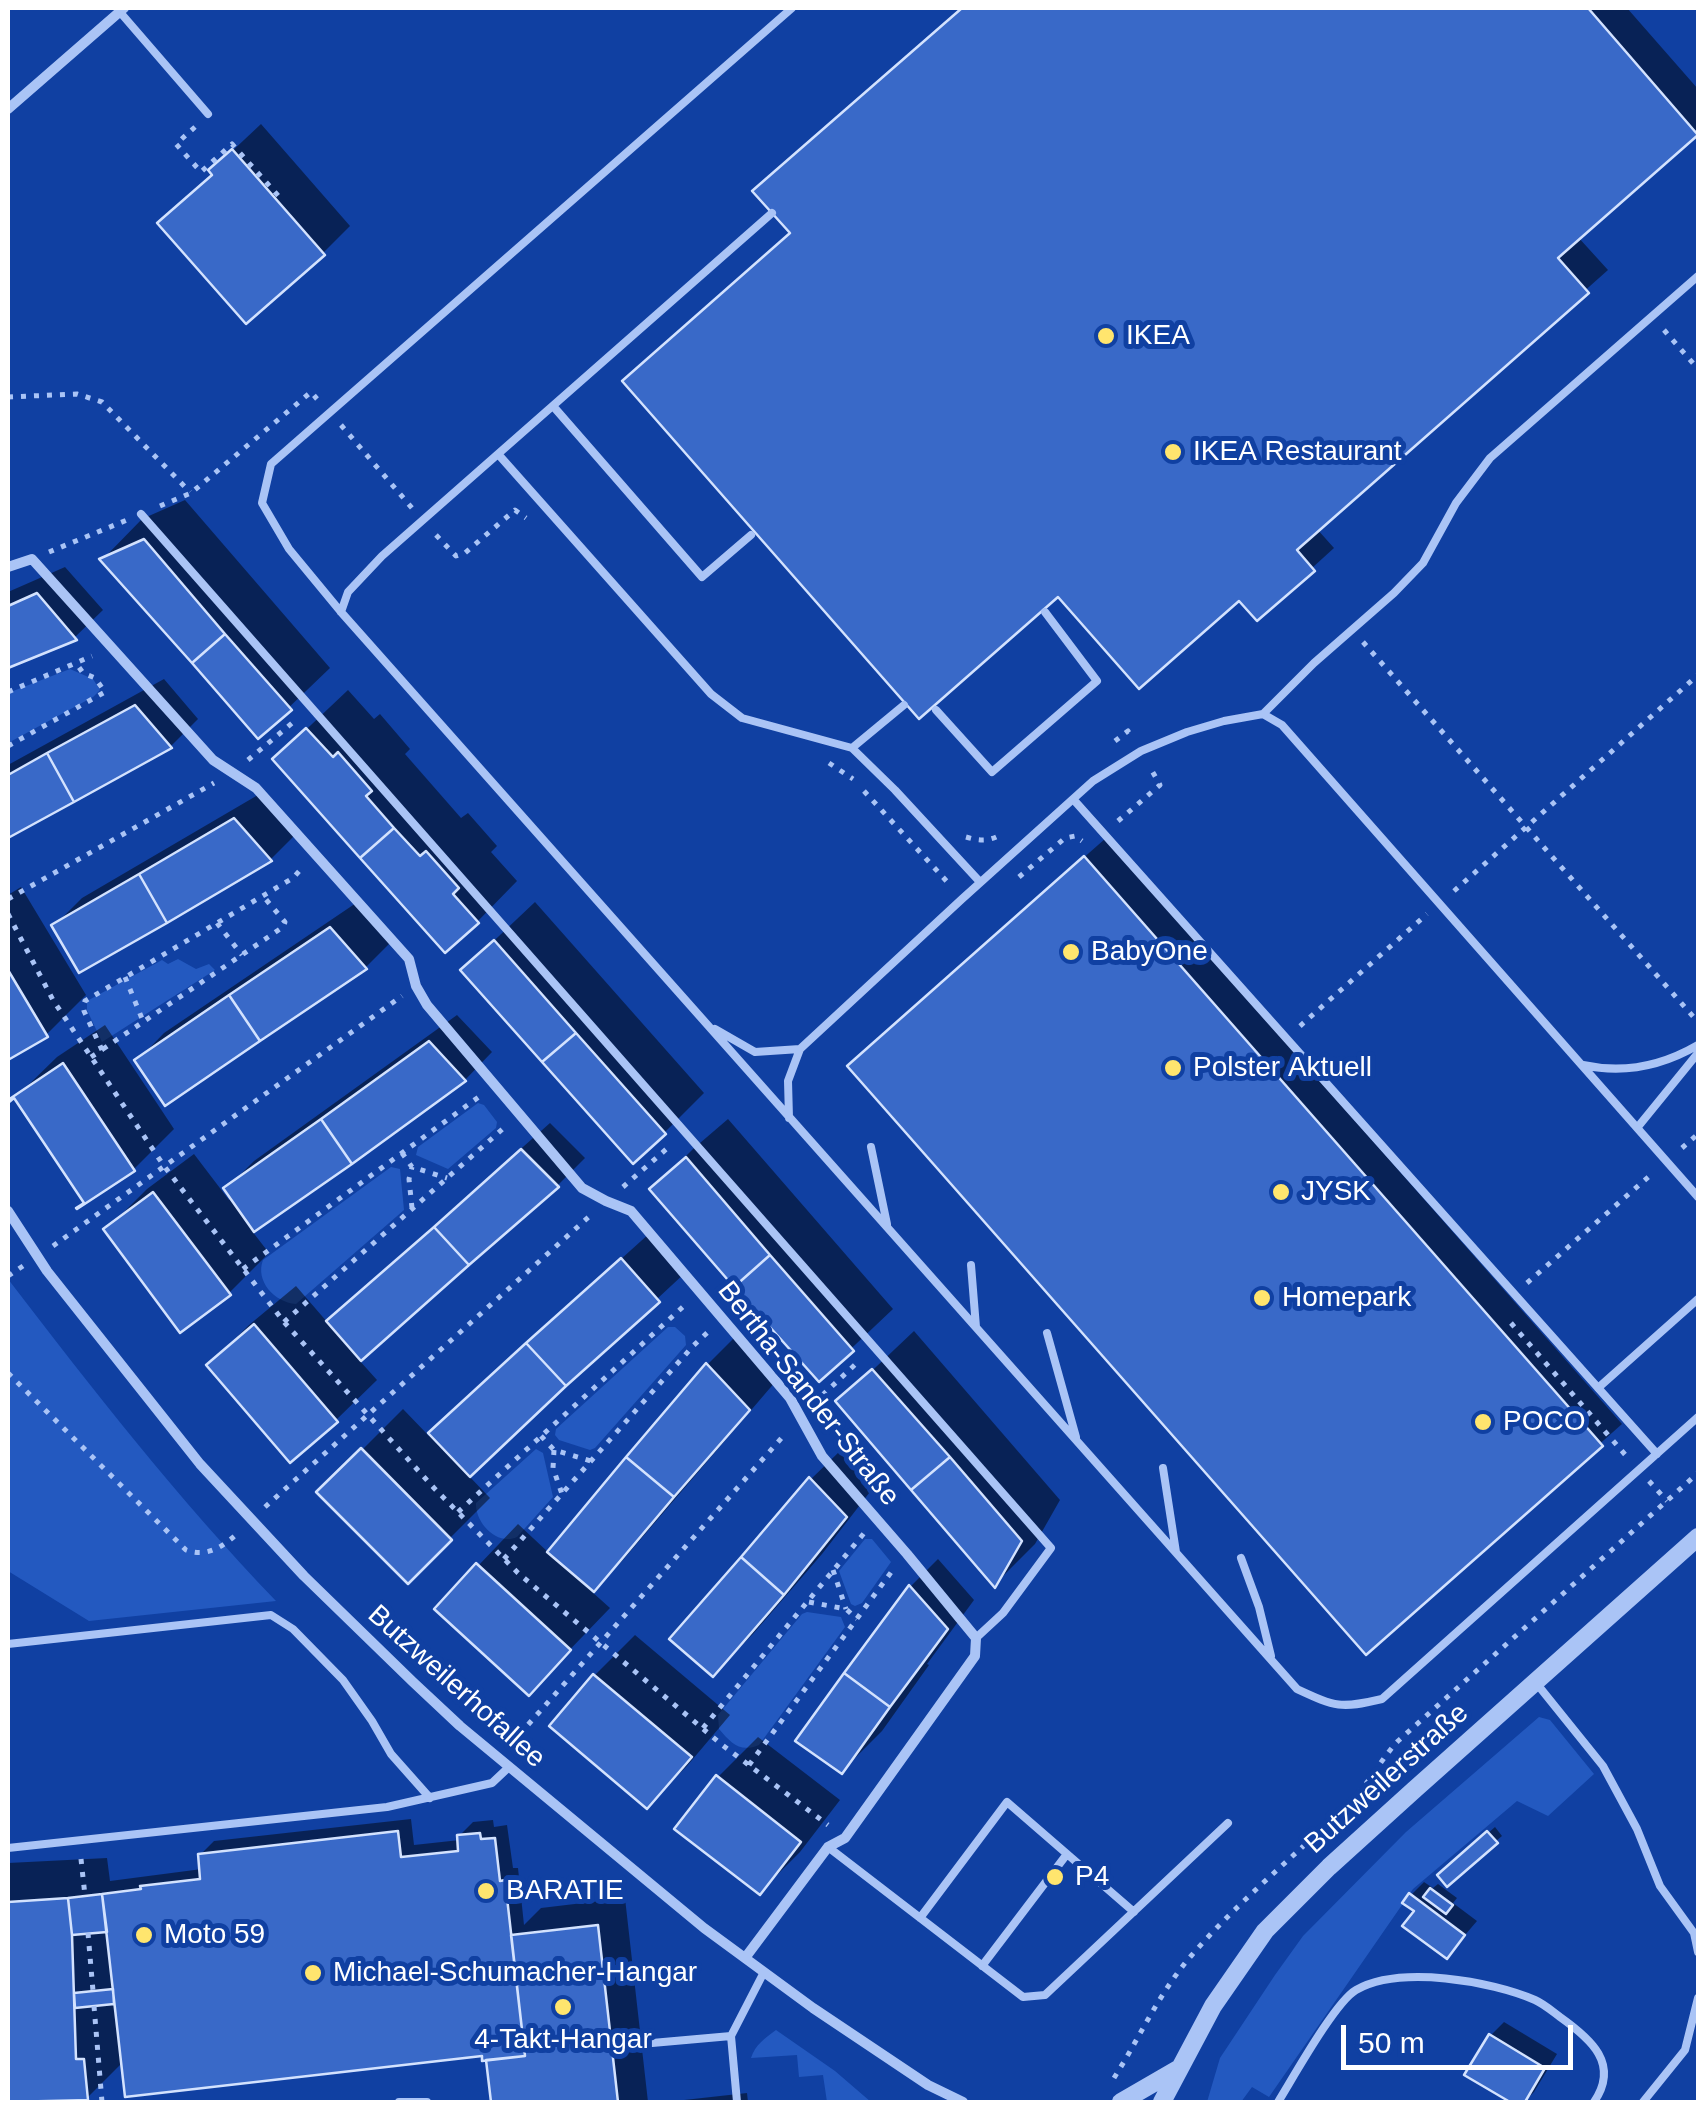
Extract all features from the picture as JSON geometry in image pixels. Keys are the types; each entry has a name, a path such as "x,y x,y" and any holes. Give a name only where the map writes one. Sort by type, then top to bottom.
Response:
{"street":[{"path":"8,109 121,10"},
{"path":"8,568 32,559"},
{"name":"Bertha-Sander-Straße","path":"32,559 212,760 256,788 409,958 416,986 427,1005 582,1188 631,1211 790,1398 822,1456 976,1638"},
{"name":"Butzweilerhofallee","path":"8,1210 47,1271 200,1464 304,1576 460,1726 704,1928 928,2086 963,2102"},
{"name":"Butzweilerstraße","path":"1165,2101 1178,2068 1213,2006 1265,1931 1330,1866 1698,1537"},
{"path":"745,1958 828,1848 845,1838 975,1656 976,1638"},
{"path":"1122,2102 1178,2068"}],"lane":[{"path":"792,8 271,464 262,503 289,549 340,612 1298,1688 1334,1706 1382,1699 1698,1417"},
{"path":"121,10 208,114"},
{"path":"340,612 348,592 382,556 772,213"},
{"path":"790,1118 788,1081 800,1050 980,882 1093,781 1141,750 1224,721 1263,714 1423,563 1456,503 1490,458 1698,276"},
{"path":"552,406 702,577 752,535"},
{"path":"498,454 711,694 742,718 852,748 980,882"},
{"path":"141,514 1051,1548 1003,1613 976,1638"},
{"path":"936,710 992,772 1097,682 1045,612"},
{"path":"852,748 904,705"},
{"path":"1263,714 1282,724 1698,1197"},
{"path":"1073,798 1657,1454"},
{"path":"706,1024 755,1052 800,1050"},
{"path":"1582,1065 1604,1070 1631,1068 1673,1060 1698,1045"},
{"path":"1637,1128 1698,1054"},
{"path":"871,1147 888,1228"},
{"path":"971,1266 976,1327"},
{"path":"1598,1388 1698,1299"},
{"path":"1047,1333 1078,1441"},
{"path":"1163,1468 1176,1552"},
{"path":"1241,1558 1259,1606 1272,1660"},
{"path":"8,1644 271,1615 293,1629 343,1680 391,1754 430,1798"},
{"path":"1536,1683 1604,1766 1637,1829 1660,1886 1694,1933 1698,1952"},
{"path":"8,1848 387,1807 492,1783 509,1767"},
{"path":"920,1918 1007,1802 1134,1912"},
{"path":"828,1848 1023,1997 1045,1995 1228,1823"},
{"path":"982,1966 1067,1854"},
{"path":"737,2102 731,2036 764,1972"},
{"path":"1278,2102 1337,2010 1353,1992 1394,1978 1480,1984 1537,2001 1586,2035 1600,2055 1605,2087 1594,2102"},
{"path":"1643,2102 1685,2050 1698,1998"},
{"path":"652,2043 731,2036"},
{"path":"399,2102 426,2102"}],"path":[{"path":"208,114 176,144 201,172 232,144 282,200"},
{"path":"1652,317 1698,369"},
{"path":"32,559 191,493 311,392"},
{"path":"8,397 77,394 102,402 191,493"},
{"path":"1352,630 1698,1022"},
{"path":"8,692 111,648"},
{"path":"8,746 105,692 76,663"},
{"path":"1286,1038 1698,674"},
{"path":"8,899 234,772 312,708"},
{"path":"102,1050 83,1006 86,1001 292,878 316,853"},
{"path":"91,1057 283,927 285,922 263,896"},
{"path":"8,914 53,1000 164,1166 284,1322 368,1415 504,1559 702,1728 845,1838"},
{"path":"217,923 242,955"},
{"path":"126,977 143,1022"},
{"path":"38,1256 416,986"},
{"path":"242,1269 494,1085"},
{"path":"284,1322 520,1114"},
{"path":"8,1373 186,1550 194,1554 224,1546 686,1132"},
{"path":"1514,1294 1698,1134"},
{"path":"402,1153 412,1167 447,1178"},
{"path":"412,1167 408,1179 412,1209"},
{"path":"458,1512 700,1292"},
{"path":"504,1559 722,1319"},
{"path":"500,1758 800,1416 874,1347"},
{"path":"541,1436 554,1450 591,1461"},
{"path":"554,1450 553,1468 562,1494"},
{"path":"1111,2082 1161,1995 1192,1956 1265,1879 1355,1798 1398,1741 1698,1474"},
{"path":"702,1728 878,1520"},
{"path":"748,1765 907,1554"},
{"path":"833,1570 846,1609 856,1619"},
{"path":"807,1602 846,1609"},
{"path":"80,1841 85,1896"},
{"path":"88,1934 93,1991"},
{"path":"94,2006 102,2102"}],"shaded area":[{"path":"70,669 93,679 100,690 8,743 8,693"},
{"path":"178,959 196,969 209,964 215,970 102,1042 87,1010 87,1001 162,960 168,964"},
{"path":"478,1103 497,1122 496,1128 448,1169 416,1155 418,1147"},
{"path":"391,1167 400,1169 404,1210 296,1304 274,1295 264,1283 263,1260"},
{"path":"8,1279 171,1484 276,1601 89,1621 8,1571"},
{"path":"668,1327 675,1327 685,1336 686,1345 595,1448 590,1450 559,1440 556,1429"},
{"path":"536,1449 543,1453 553,1497 517,1537 495,1535 483,1525 476,1503"},
{"path":"865,1539 872,1539 891,1562 862,1603 855,1606 839,1571"},
{"path":"807,1612 841,1617 845,1627 759,1745 736,1745 719,1729 718,1715"},
{"path":"1539,1717 1550,1720 1594,1774 1548,1816 1517,1801 1413,1889 1269,2097 1252,2087 1241,2102 1207,2102 1220,2058 1303,1936 1406,1832"},
{"path":"776,2030 871,2102 827,2102 823,2075 799,2077 797,2055 751,2058"}],"building":[{"name":"IKEA","path":"962,8 1588,8 1698,135 1558,258 1589,293 1297,550 1315,571 1257,621 1239,601 1139,689 1058,597 919,719 622,381 790,233 752,191"},
{"path":"232,149 325,255 246,324 157,223 212,175 208,170"},
{"path":"144,539 225,634 192,663 99,559"},
{"path":"37,593 77,640 8,668 8,606"},
{"path":"225,634 292,710 258,739 192,663"},
{"path":"135,705 172,748 74,802 47,753"},
{"path":"306,728 333,757 338,752 372,791 366,796 394,828 360,858 272,759"},
{"path":"47,753 74,802 8,838 8,775"},
{"path":"234,818 272,861 167,923 139,874"},
{"path":"394,828 420,856 426,851 459,888 453,894 479,923 445,953 360,858"},
{"name":"Homepark","path":"1084,856 1603,1446 1366,1655 847,1066"},
{"path":"139,874 167,923 79,973 51,925"},
{"path":"330,927 367,969 260,1041 229,995"},
{"path":"494,940 576,1033 542,1062 460,970"},
{"path":"8,970 48,1037 8,1060"},
{"path":"229,995 260,1041 165,1106 134,1060"},
{"path":"576,1033 666,1134 633,1164 542,1062"},
{"path":"429,1041 466,1081 352,1164 321,1119"},
{"path":"63,1063 135,1171 77,1209 84,1203 14,1098 8,1103 8,1100"},
{"path":"321,1119 352,1164 254,1232 223,1188"},
{"path":"521,1149 559,1187 469,1265 434,1227"},
{"path":"686,1157 770,1255 734,1287 649,1189"},
{"path":"153,1192 231,1295 180,1333 103,1229"},
{"path":"434,1227 469,1265 361,1361 326,1321"},
{"path":"770,1255 854,1351 819,1382 734,1287"},
{"path":"621,1258 660,1302 566,1386 526,1343"},
{"path":"254,1324 338,1422 290,1463 206,1365"},
{"path":"526,1343 566,1386 470,1477 428,1433"},
{"path":"706,1363 750,1410 674,1497 626,1457"},
{"path":"872,1369 950,1457 911,1490 835,1401"},
{"path":"361,1448 452,1540 408,1584 316,1492"},
{"path":"626,1457 674,1497 594,1592 547,1552"},
{"path":"950,1457 1022,1541 995,1588 911,1490"},
{"path":"809,1477 847,1517 784,1595 741,1557"},
{"path":"741,1557 784,1595 713,1677 669,1639"},
{"path":"476,1563 571,1650 529,1696 434,1609"},
{"path":"909,1585 948,1629 890,1707 844,1673"},
{"path":"844,1673 890,1707 842,1774 795,1741"},
{"path":"593,1674 692,1757 647,1809 549,1726"},
{"path":"716,1775 801,1842 760,1895 674,1829"},
{"name":"Michael-Schumacher-Hangar","path":"398,1831 401,1857 458,1851 457,1835 480,1833 481,1839 495,1838 500,1881 505,1880 525,2056 482,2061 482,2056 125,2097 102,1894 200,1879 198,1854"},
{"path":"1487,1831 1498,1843 1447,1887 1437,1875"},
{"path":"1430,1888 1453,1905 1446,1914 1423,1897"},
{"path":"1409,1893 1465,1935 1447,1959 1402,1926 1414,1911 1402,1903"},
{"path":"102,1894 107,1932 72,1935 68,1898"},
{"path":"68,1898 76,2059 84,2059 88,2100 8,2102 8,1902"},
{"name":"4-Takt-Hangar","path":"598,1925 618,2102 491,2102 486,2060 525,2056 511,1935"},
{"path":"113,1989 114,2004 75,2008 74,1993"},
{"path":"1489,2034 1545,2068 1525,2102 1510,2102 1464,2075"}],"place":[{"name":"IKEA","path":"1106,336"},
{"name":"IKEA Restaurant","path":"1173,452"},
{"name":"BabyOne","path":"1071,952"},
{"name":"Polster Aktuell","path":"1173,1068"},
{"name":"JYSK","path":"1281,1192"},
{"name":"Homepark","path":"1262,1298"},
{"name":"POCO","path":"1483,1422"},
{"name":"P4","path":"1055,1877"},
{"name":"BARATIE","path":"486,1891"},
{"name":"Moto 59","path":"144,1935"},
{"name":"Michael-Schumacher-Hangar","path":"313,1973"},
{"name":"4-Takt-Hangar","path":"563,2007"}]}
